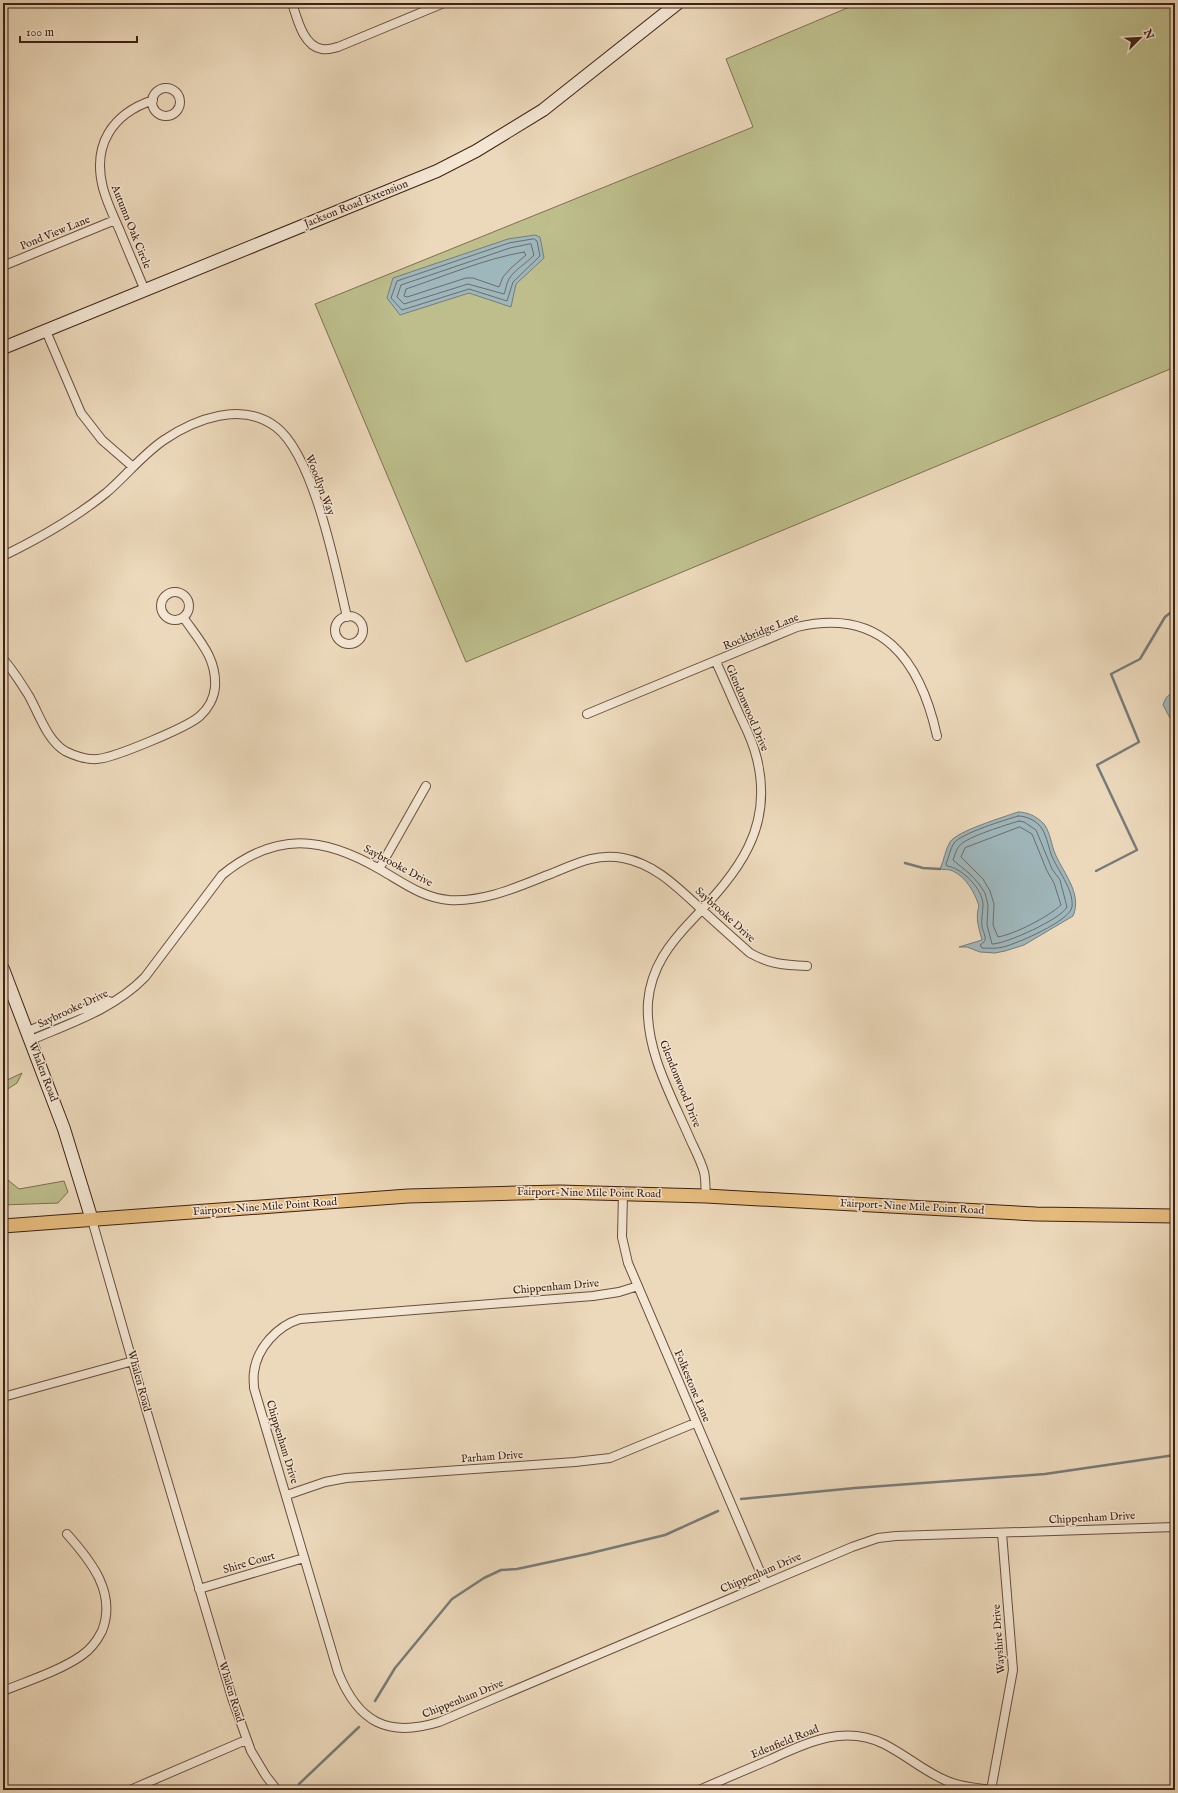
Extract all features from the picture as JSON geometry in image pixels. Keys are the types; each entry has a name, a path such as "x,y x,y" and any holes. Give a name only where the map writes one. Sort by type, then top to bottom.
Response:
{"main road":[{"name":"Fairport-Nine Mile Point Road","path":"3,1226 423,1196 559,1192 706,1196 1036,1214 1175,1216"}],"street":[{"path":"292,3 300,25 311,43 316,47 328,49 338,47 444,3"},
{"name":"Jackson Road Extension","path":"3,348 437,171 476,151 543,110 678,3"},
{"name":"Autumn Oak Circle","path":"145,291 103,190 100,176 101,151 106,137 130,109 153,100"},
{"name":"Pond View Lane","path":"3,266 115,220"},
{"path":"46,331 81,413 102,440 133,467"},
{"name":"Woodlyn Way","path":"3,556 63,524 106,492 163,441 190,424 206,418 234,414 248,416 276,427 286,436 303,466 317,502 328,537 347,617"},
{"path":"3,659 19,680 55,742 63,750 89,759 105,758 176,730 199,717 206,710 211,700 214,688 212,661 183,618"},
{"name":"Rockbridge Lane","path":"587,714 716,662 797,627 824,623 854,624 883,638 902,654 910,665 924,693 932,715 937,736"},
{"name":"Glendonwood Drive","path":"706,1196 704,1170 657,1062 651,1042 648,1021 648,1000 658,962 669,945 702,910 739,866 752,842 758,821 761,800 761,779 757,758 750,738 716,662"},
{"path":"380,869 426,786"},
{"name":"Saybrooke Drive","path":"30,1036 77,1011 123,996 145,977 222,875 237,863 253,854 270,848 307,843 342,850 380,869 420,892 448,900 462,900 492,896 506,892 587,859 605,857 622,858 640,863 658,871 750,953 764,961 783,965 807,966"},
{"name":"Whalen Road","path":"3,969 30,1036 67,1136 232,1698 246,1740 266,1776 277,1790"},
{"name":"Folkestone Lane","path":"623,1193 623,1246 628,1263 695,1423 765,1583"},
{"name":"Chippenham Drive","path":"638,1286 619,1292 592,1296 300,1319 284,1325 276,1332 262,1350 254,1372 254,1388 287,1495 338,1672 352,1701 360,1710 376,1721 391,1727 403,1729 415,1728 439,1722 765,1583 852,1547 878,1538 896,1536 1175,1527"},
{"path":"3,1397 133,1361"},
{"name":"Parham Drive","path":"287,1495 325,1482 346,1478 567,1463 610,1458 695,1423"},
{"name":"Wayshire Drive","path":"991,1790 1013,1670 1002,1533"},
{"path":"3,1691 67,1664 81,1656 92,1647 100,1635 105,1622 107,1609 106,1596 102,1584 86,1556 67,1534"},
{"name":"Shire Court","path":"200,1589 304,1558"},
{"name":"Edenfield Road","path":"699,1790 709,1788 802,1744 824,1737 857,1735 890,1747 945,1781 959,1786 991,1790"},
{"path":"130,1790 246,1740"}],"green space":[{"path":"859,3 1175,3 1175,367 466,662 315,304 753,127 726,59"},
{"path":"22,1073 17,1083 3,1092 3,1082"},
{"path":"3,1176 19,1189 64,1181 68,1192 58,1203 3,1205"}],"water":[{"path":"535,235 540,237 544,258 516,284 511,307 469,293 400,315 387,298 393,278 508,239"},
{"path":"1175,693 1175,727 1163,705 1168,696"},
{"path":"1018,812 1034,816 1043,823 1047,829 1054,851 1073,891 1075,907 1073,916 1024,945 1005,951 995,953 980,952 967,947 959,947 982,940 977,919 979,906 975,896 962,877 951,870 940,869 948,845 954,838 962,833"}],"waterway":[{"path":"1096,871 1137,850 1097,765 1139,742 1111,674 1140,659 1165,617 1175,609"},
{"path":"905,863 923,868 940,869"},
{"path":"741,1499 855,1488 1045,1474 1175,1455"},
{"path":"375,1701 395,1668 452,1599 484,1578 501,1570 517,1569 665,1535 718,1511"},
{"path":"299,1784 359,1727"}]}
